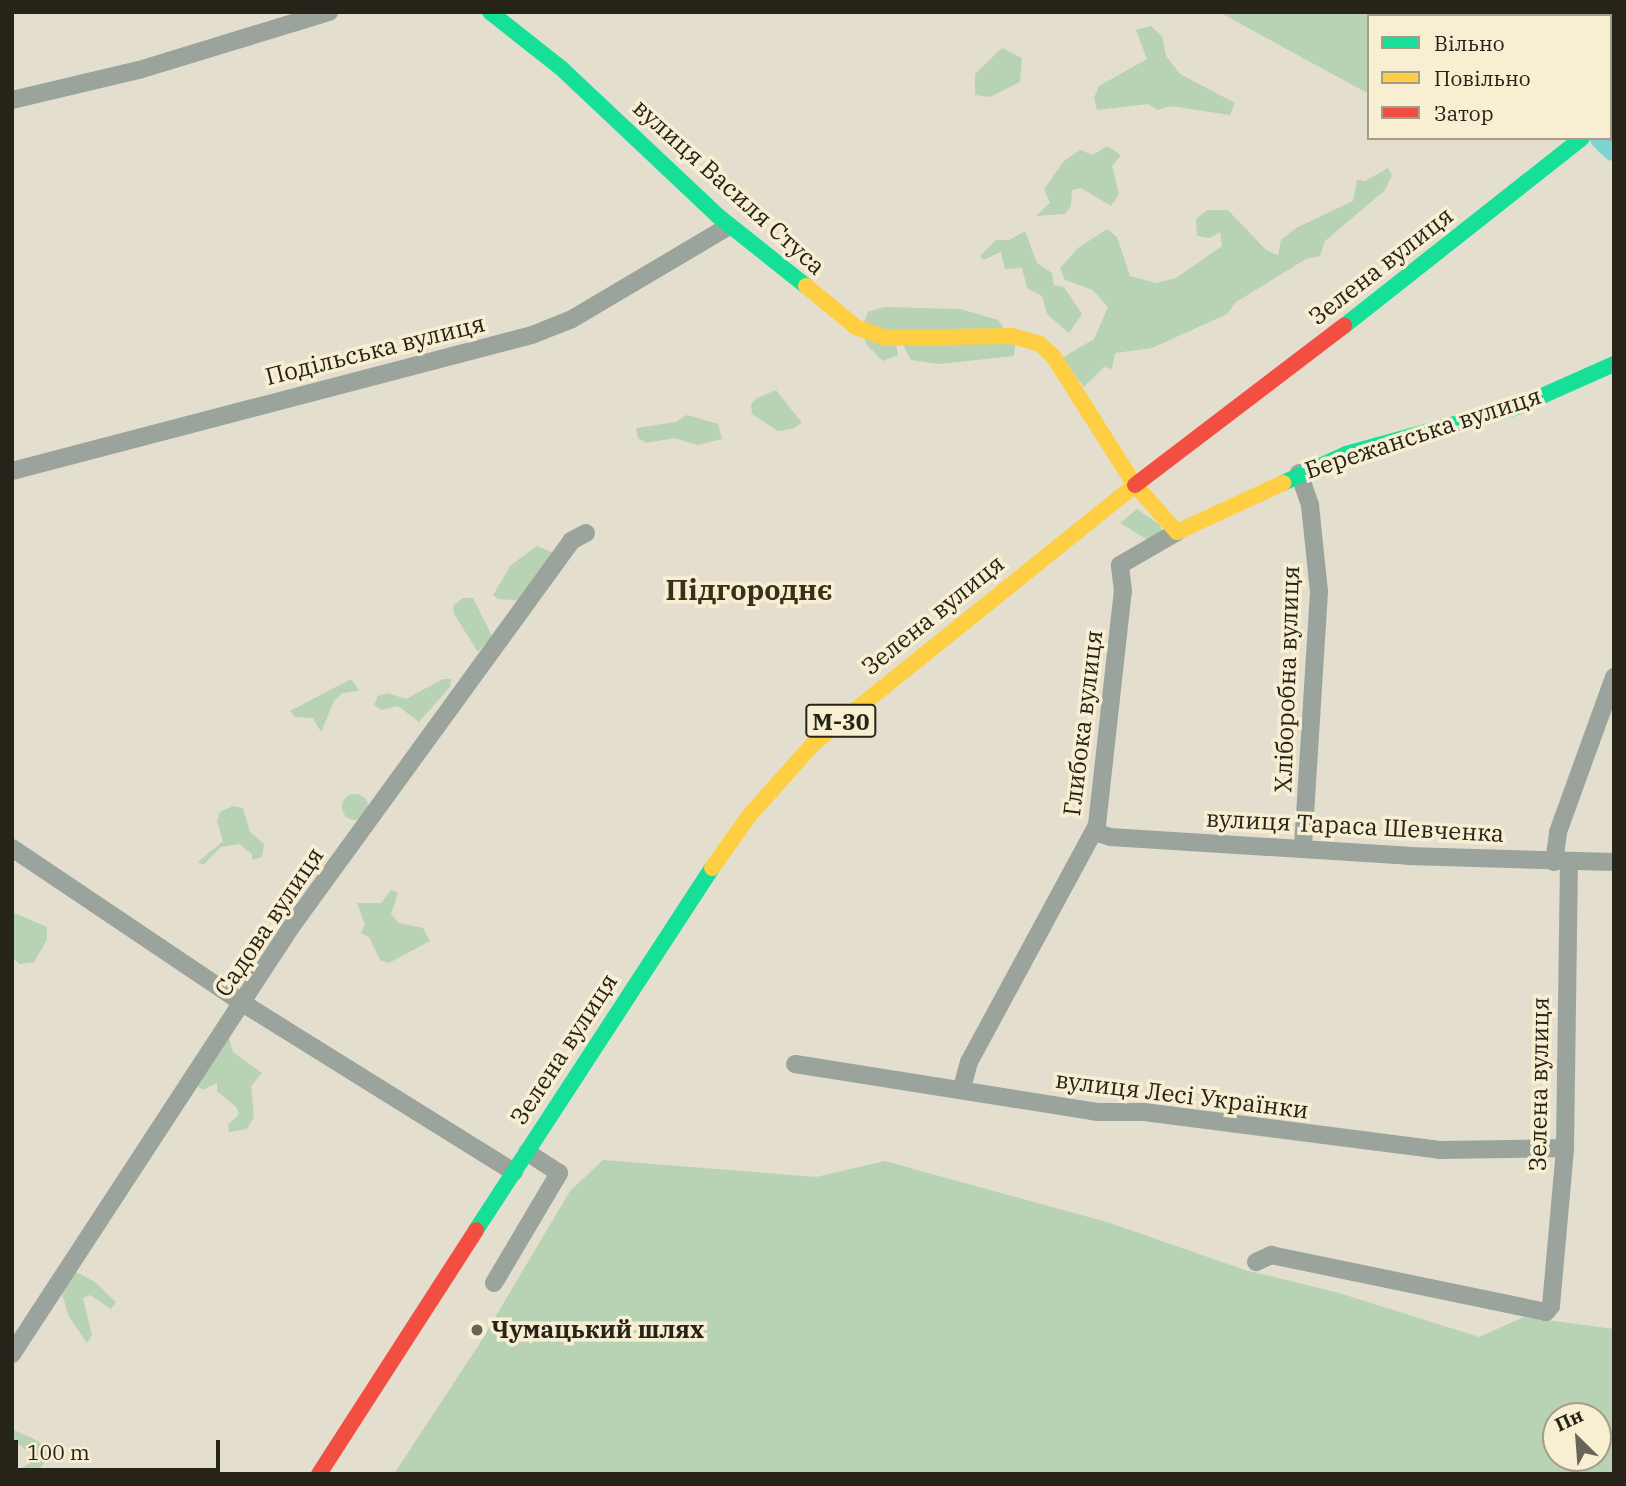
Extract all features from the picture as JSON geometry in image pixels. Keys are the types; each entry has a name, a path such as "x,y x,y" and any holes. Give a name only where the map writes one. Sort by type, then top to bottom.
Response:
{"main road":[{"name":"вулиця Василя Стуса","path":"490,12 561,68 729,226 856,327 887,338 1011,337 1040,344 1054,356 1135,485"},
{"name":"Зелена вулиця","path":"319,1474 688,902 749,816 813,744 1135,485 1580,140"},
{"name":"Бережанська вулиця","path":"1177,532 1299,473 1346,454 1517,407 1614,364"},
{"path":"1135,485 1177,532"}],"street":[{"path":"12,100 139,70 329,12"},
{"name":"Подільська вулиця","path":"12,471 532,335 572,319 729,226"},
{"name":"Хліборобна вулиця","path":"1299,473 1310,505 1319,592 1303,848"},
{"name":"Глибока вулиця","path":"962,1088 969,1062 1094,832 1123,590 1120,565 1177,532"},
{"name":"Садова вулиця","path":"12,1354 244,1004 291,927 571,541 586,533"},
{"name":"Зелена вулиця","path":"1256,1262 1271,1255 1542,1313 1551,1306 1565,1148 1561,862 1558,832 1614,677"},
{"name":"вулиця Тараса Шевченка","path":"1094,832 1110,837 1561,862 1614,862"},
{"path":"12,848 244,1004 514,1172"},
{"name":"вулиця Лесі Українки","path":"796,1064 962,1088 1098,1112 1144,1112 1440,1150 1565,1148"},
{"path":"494,1283 559,1173 527,1152"}],"green space":[{"path":"1219,12 1431,12 1367,14 1367,93"},
{"path":"1151,26 1162,36 1166,56 1180,74 1235,103 1230,115 1170,106 1158,110 1148,104 1097,110 1094,98 1099,86 1147,59 1136,30"},
{"path":"1002,48 1022,58 1020,82 990,97 975,95 975,74"},
{"path":"1107,146 1121,155 1112,166 1119,194 1111,206 1081,188 1072,190 1071,206 1065,214 1036,216 1050,203 1044,189 1064,161 1080,150 1093,155"},
{"path":"1388,168 1392,175 1385,190 1325,241 1320,256 1306,259 1236,302 1227,314 1152,348 1115,353 1112,369 1104,367 1084,387 1062,358 1094,339 1108,307 1093,290 1065,280 1060,268 1078,248 1107,229 1117,237 1130,276 1156,283 1176,278 1222,246 1220,232 1210,238 1197,236 1196,219 1207,210 1228,210 1266,250 1278,255 1281,240 1296,228 1353,201 1357,180 1365,181"},
{"path":"1025,231 1037,263 1052,273 1054,285 1064,287 1082,314 1069,333 1047,314 1042,296 1027,288 1022,268 1005,269 1001,252 983,260 980,256 996,240 1009,240"},
{"path":"884,307 960,309 998,320 1015,345 1014,356 939,364 911,360 903,345 896,345 898,355 883,361 866,344 863,324 868,312"},
{"path":"776,390 802,423 792,429 778,431 752,414 751,404 757,398"},
{"path":"687,415 718,424 722,439 697,445 675,438 646,443 638,438 636,428 676,422"},
{"path":"1137,509 1160,525 1162,532 1148,540 1120,523"},
{"path":"537,546 552,552 526,601 498,599 493,595 511,565"},
{"path":"463,598 473,598 492,636 478,652 454,614 453,606"},
{"path":"351,679 359,691 342,693 334,701 321,732 313,718 295,717 290,711"},
{"path":"443,679 451,679 450,687 419,722 398,706 382,710 374,705 378,696 387,693 406,699"},
{"path":"355,794 364,798 368,807 364,816 355,820 346,816 342,807 346,798"},
{"path":"233,806 243,808 250,832 264,844 262,857 252,860 252,854 239,844 221,847 203,865 198,862 223,841 217,821 220,812"},
{"path":"391,890 398,893 391,914 399,923 423,928 430,941 389,963 380,960 369,937 361,933 365,925 357,903 381,903"},
{"path":"12,912 47,927 47,940 34,962 19,964 12,957"},
{"path":"228,1035 233,1052 262,1073 251,1086 254,1117 247,1129 229,1132 228,1125 239,1114 236,1107 217,1091 217,1083 203,1090 196,1085"},
{"path":"603,1160 816,1177 885,1161 1110,1223 1245,1270 1339,1293 1479,1337 1524,1317 1614,1329 1614,1474 394,1474 480,1343 570,1191"},
{"path":"74,1271 95,1282 116,1302 111,1309 90,1295 83,1298 92,1335 87,1343 69,1317 62,1294"},
{"path":"12,1429 38,1441 49,1455 37,1474 12,1474 31,1462 31,1454 12,1439"}],"waterway":[{"path":"1604,140 1614,149"}],"traffic: fast":[{"path":"490,12 561,68 718,216 806,286"},
{"path":"1344,326 1579,140"},
{"path":"1283,483 1346,454 1517,407 1614,364"},
{"path":"476,1230 712,868"}],"traffic: slow":[{"path":"806,286 856,327 886,338 1011,336 1040,344 1053,356 1135,485 1177,532 1283,483"},
{"path":"712,868 749,816 813,744 1135,485"}],"traffic: jam":[{"path":"1135,485 1344,326"},
{"path":"319,1474 476,1230"}],"place":[{"name":"Чумацький шлях","path":"477,1330"}],"district":[{"name":"Підгороднє","path":"749,590"}]}
